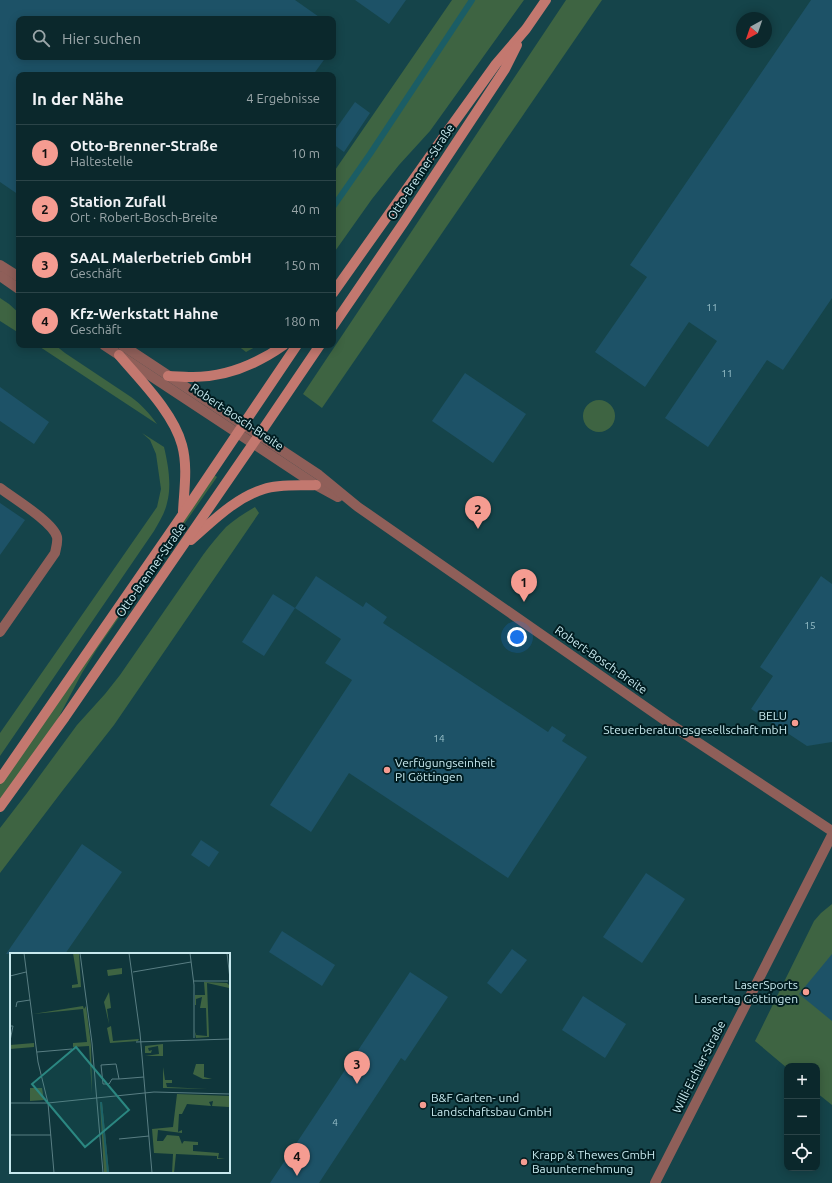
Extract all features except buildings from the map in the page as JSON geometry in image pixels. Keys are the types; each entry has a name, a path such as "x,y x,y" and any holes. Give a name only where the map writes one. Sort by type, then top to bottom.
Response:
{"main road":[{"name":"Otto-Brenner-Straße","path":"336,289 482,83 526,29 546,0"},
{"name":"Otto-Brenner-Straße","path":"336,322 505,69 526,29"},
{"path":"122,348 162,406 175,428 182,444 185,462 183,514"},
{"path":"168,376 190,377 224,373 255,363 280,348"},
{"name":"Otto-Brenner-Straße","path":"0,779 183,514 295,348"},
{"name":"Otto-Brenner-Straße","path":"0,807 65,717 318,348"},
{"path":"180,549 233,505 249,495 265,489 278,487 316,485"}],"street":[{"path":"0,265 16,275"},
{"path":"0,276 16,287"},
{"name":"Robert-Bosch-Breite","path":"122,348 168,376 240,429"},
{"name":"Robert-Bosch-Breite","path":"122,348 240,429 319,475 358,507 670,724 832,831"},
{"name":"Robert-Bosch-Breite","path":"256,439 316,485 358,507"},
{"path":"0,488 42,518 51,527 57,538 55,553 0,632"},
{"name":"Willi-Eichler-Straße","path":"655,1183 832,835"}],"shaded area":[{"path":"0,0 832,0 832,1183 0,1183"}],"green space":[{"path":"452,0 524,0 430,131 399,165 372,199 336,250 336,169"},
{"path":"566,0 602,0 322,408 303,394 334,348 336,348 336,345"},
{"path":"0,298 16,310 16,331 0,321"},
{"path":"42,348 59,348 135,400 145,409 157,424"},
{"path":"241,348 253,348 246,352"},
{"path":"599,400 610,405 615,416 610,427 599,432 588,427 583,416 588,405"},
{"path":"142,433 164,447 168,467 169,489 166,507 163,514 154,531 0,756 0,733 157,507 161,489 156,454 150,440"},
{"path":"213,474 217,477 97,649 82,673 53,728 0,801 0,782"},
{"path":"255,507 259,513 114,725 0,873 0,828 77,725 120,675 211,544 229,524"},
{"name":"LaserSports Lasertag Göttingen","path":"832,904 832,1105 820,1095 820,1063 784,1063 784,1065 755,1041 814,921"}],"waterway":[{"path":"336,203 472,0"}],"place":[{"name":"Station Zufall","path":"478,529"},
{"name":"Otto-Brenner-Straße","path":"524,602"},
{"name":"BELU Steuerberatungsgesellschaft mbH","path":"795,723"},
{"name":"Verfügungseinheit PI Göttingen","path":"387,770"},
{"name":"LaserSports Lasertag Göttingen","path":"806,992"},
{"name":"SAAL Malerbetrieb GmbH","path":"357,1084"},
{"name":"B&F Garten- und Landschaftsbau GmbH","path":"423,1105"},
{"name":"Krapp & Thewes GmbH Bauunternehmung","path":"524,1162"},
{"name":"Kfz-Werkstatt Hahne","path":"297,1176"}]}
